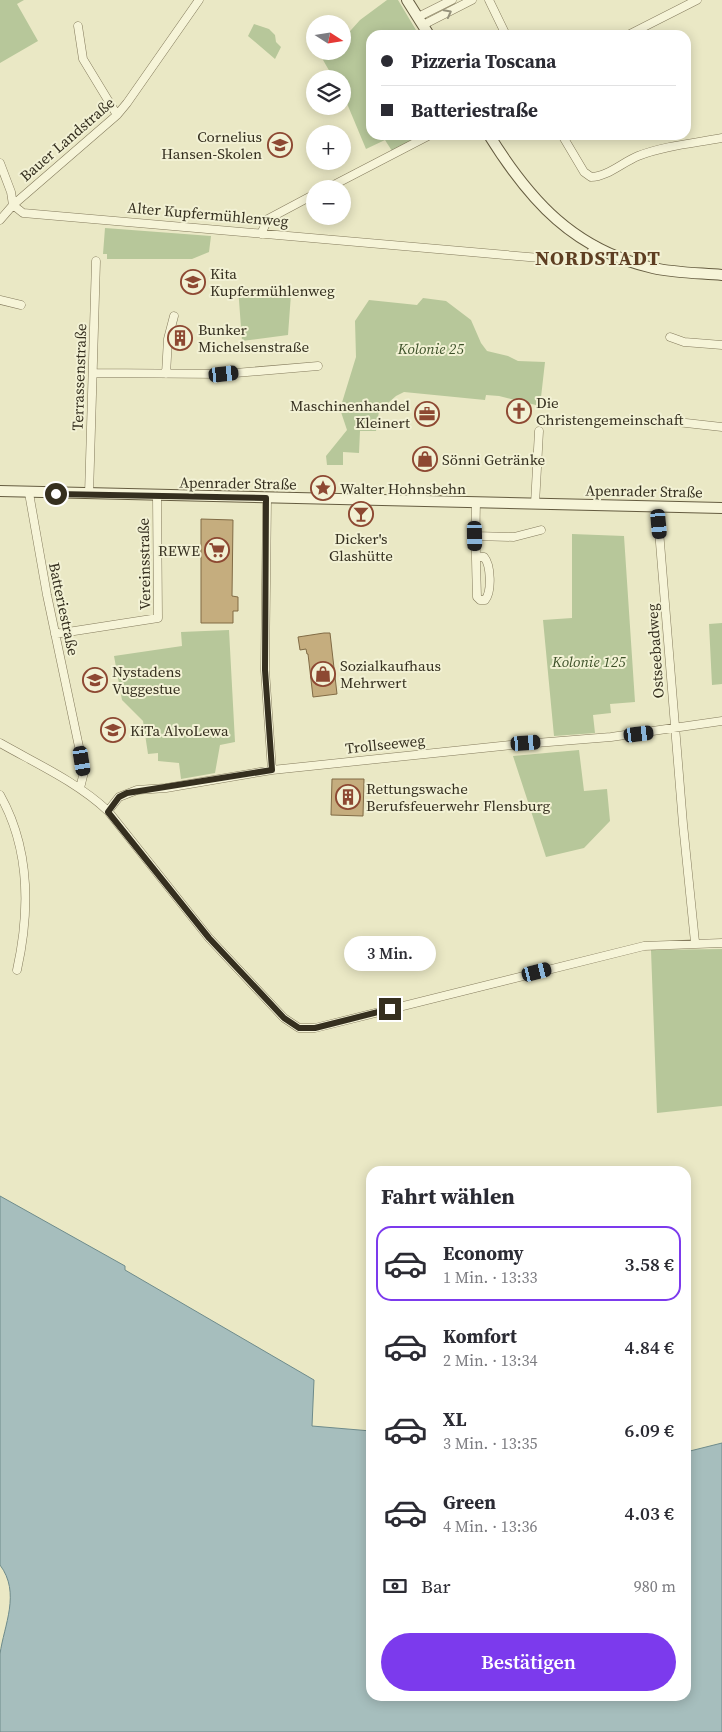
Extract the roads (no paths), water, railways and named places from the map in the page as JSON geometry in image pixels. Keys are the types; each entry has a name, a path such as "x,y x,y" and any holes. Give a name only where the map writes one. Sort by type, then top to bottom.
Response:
{"main road":[{"path":"408,0 426,30"},
{"path":"492,140 520,183 543,208 571,231 596,246 629,261 654,268 722,275"},
{"name":"Apenrader Straße","path":"0,491 722,508"}],"street":[{"name":"Bauer Landstraße","path":"0,220 13,205 117,115 128,103 200,0"},
{"path":"421,21 452,0"},
{"path":"421,21 472,0"},
{"path":"488,0 503,30"},
{"path":"638,30 697,0"},
{"path":"78,26 83,59 117,115"},
{"path":"565,140 584,172 591,177 601,175 637,156 722,138"},
{"path":"343,180 420,140"},
{"path":"0,163 11,192 13,205"},
{"path":"261,234 268,219 306,199"},
{"name":"Alter Kupfermühlenweg","path":"13,205 23,213 564,259 582,259 588,256 596,246"},
{"name":"Terrassenstraße","path":"89,494 96,261"},
{"path":"0,300 21,305"},
{"path":"166,374 168,339 174,316"},
{"path":"670,337 684,342 722,345"},
{"path":"93,373 224,374 318,366"},
{"path":"677,422 722,427"},
{"path":"534,504 539,431"},
{"name":"Batteriestraße","path":"29,493 55,634 84,772 80,788"},
{"name":"Vereinsstraße","path":"55,634 158,618 157,496"},
{"path":"266,498 266,688 272,770"},
{"path":"476,503 475,536 477,597 480,600 485,600 489,594 488,563 484,557 476,556"},
{"name":"Ostseebadweg","path":"657,506 695,942"},
{"path":"475,536 514,537 541,530"},
{"name":"Trollseeweg","path":"108,812 119,797 127,793 272,770 511,744 611,737 722,721"},
{"path":"0,743 80,788 108,812 217,948 284,1018 299,1028 315,1028 644,946 722,942"},
{"path":"0,795 19,842 27,890 27,912 17,970"}],"water":[{"path":"0,1196 125,1266 125,1270 314,1380 312,1426 366,1431 366,1701 691,1701 691,1451 722,1443 722,1732 0,1732 0,1654 10,1598 6,1576 0,1565"}],"place":[{"name":"Cornelius Hansen-Skolen","path":"280,145"},
{"name":"Kita Kupfermühlenweg","path":"193,282"},
{"name":"Bunker Michelsenstraße","path":"180,338"},
{"name":"Die Christengemeinschaft","path":"519,411"},
{"name":"Maschinenhandel Kleinert","path":"427,414"},
{"name":"Sönni Getränke","path":"425,459"},
{"name":"Walter Hohnsbehn","path":"323,488"},
{"name":"Dicker's Glashütte","path":"361,514"},
{"name":"REWE","path":"217,550"},
{"name":"Sozialkaufhaus Mehrwert","path":"323,674"},
{"name":"Nystadens Vuggestue","path":"95,680"},
{"name":"KiTa AlvoLewa","path":"113,730"},
{"name":"Rettungswache Berufsfeuerwehr Flensburg","path":"348,797"}],"district":[{"name":"NORDSTADT","path":"598,258"}],"park label":[{"name":"Kolonie 25","path":"431,348"},
{"name":"Kolonie 125","path":"589,661"}]}
